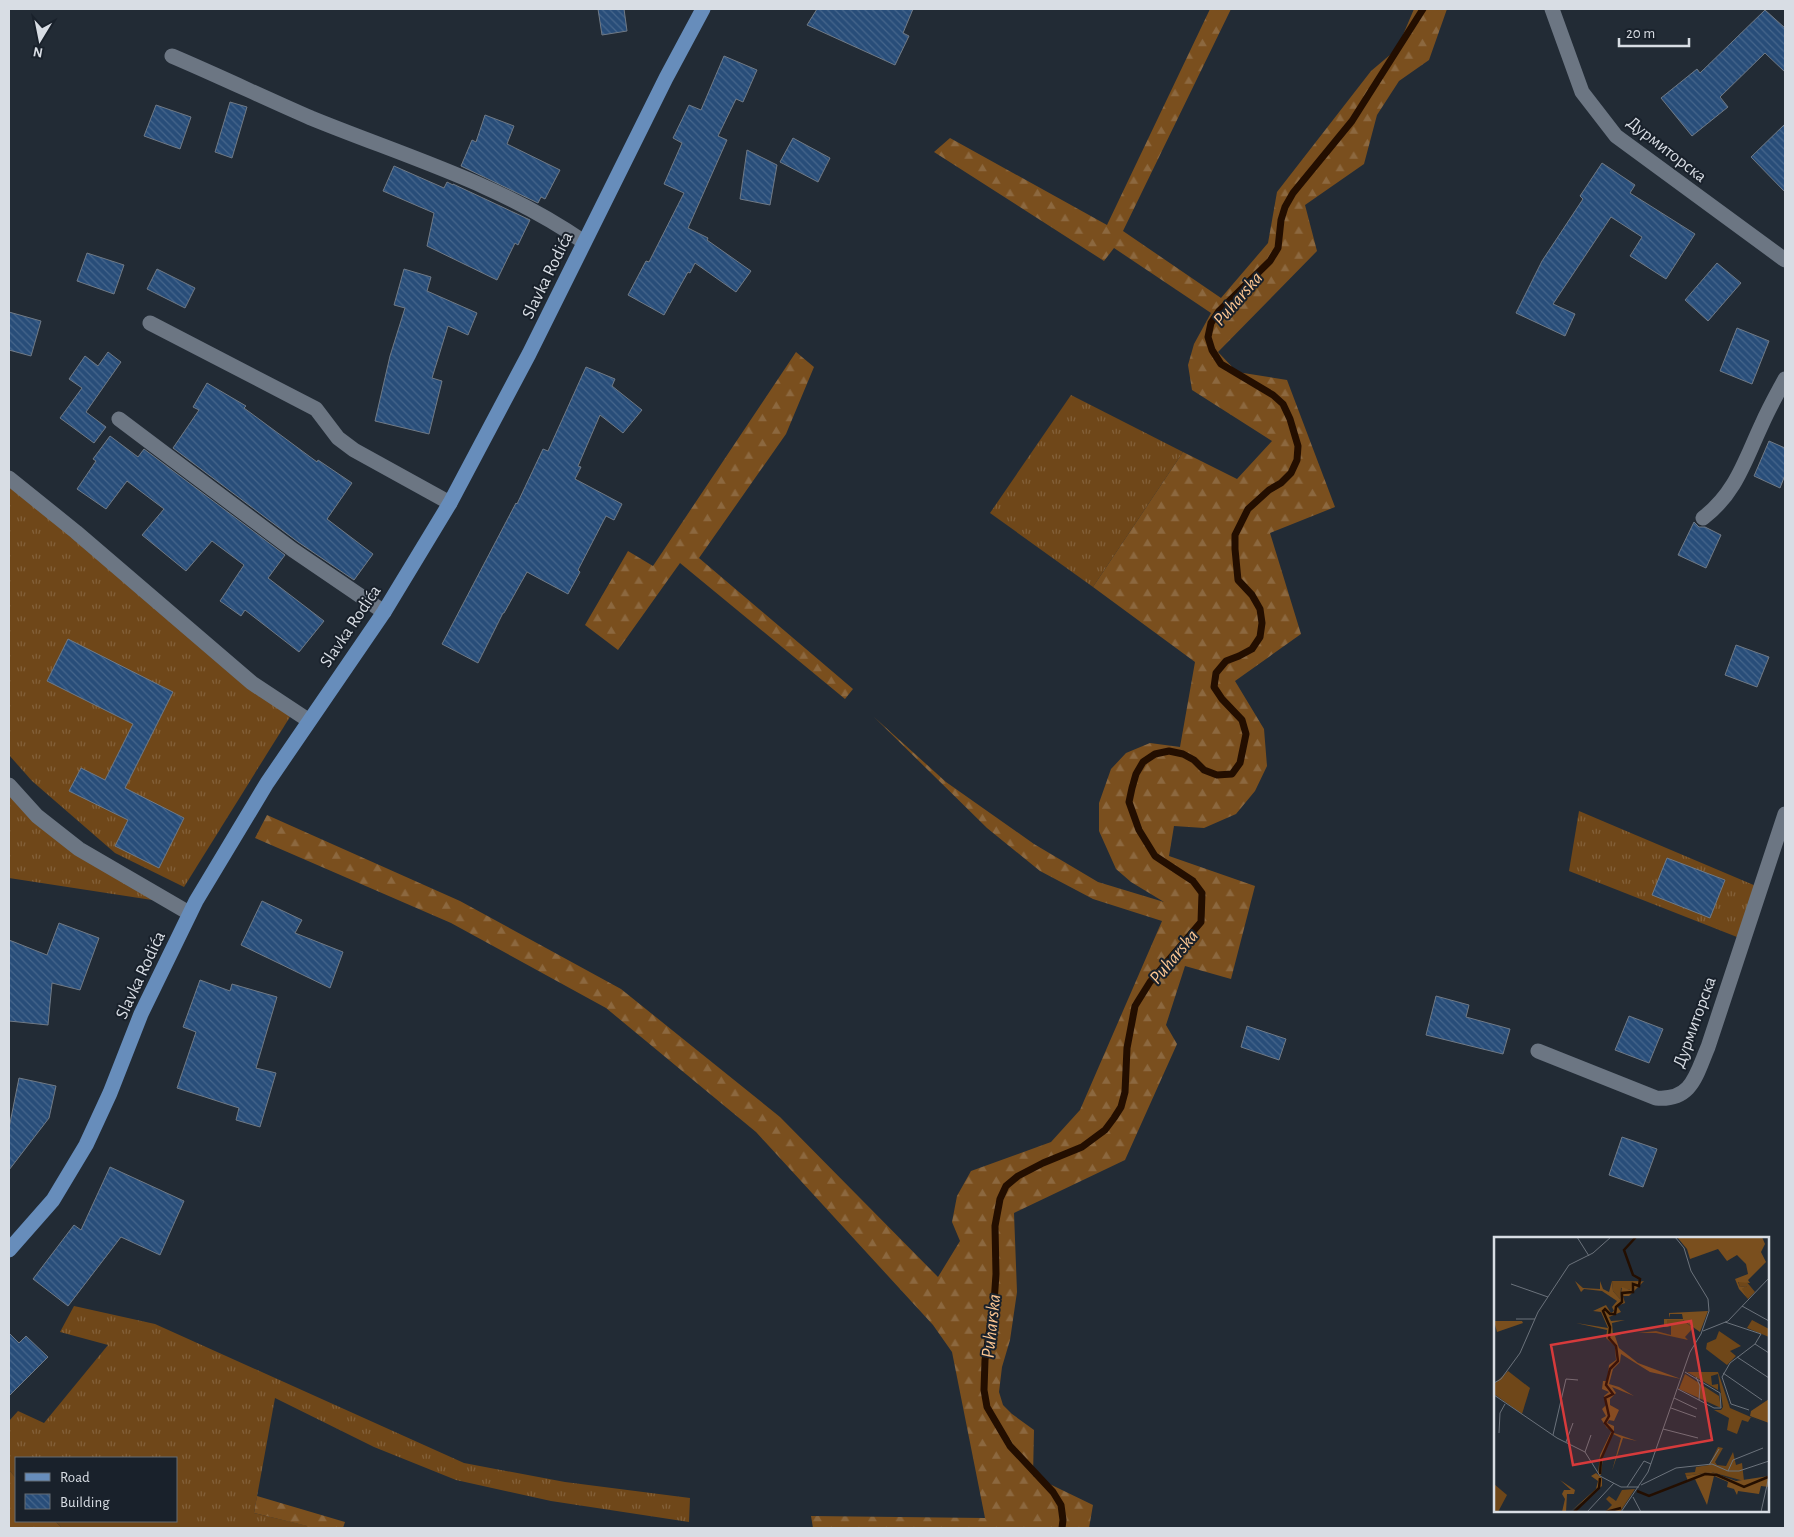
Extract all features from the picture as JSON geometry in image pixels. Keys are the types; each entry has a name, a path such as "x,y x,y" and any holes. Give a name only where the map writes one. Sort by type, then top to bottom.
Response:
{"main road":[{"name":"Slavka Rodića","path":"9,1250 53,1200 86,1145 110,1093 140,1014 190,913 267,783 308,720 384,612 450,503 529,354 666,78 703,9"}],"street":[{"name":"Дурмиторска","path":"1552,9 1582,92 1616,136 1785,260"},
{"path":"172,56 312,118 462,176 556,222 584,242"},
{"path":"150,323 316,409 338,438 354,450 450,503"},
{"path":"1703,518 1716,508 1732,487 1743,468 1762,422 1785,379"},
{"path":"119,419 293,550 384,612"},
{"path":"9,478 76,532 252,683 308,720"},
{"path":"9,785 37,816 79,849 190,913"},
{"name":"Дурмиторска","path":"1538,1051 1656,1098 1670,1099 1682,1094 1696,1076 1708,1046 1785,814"}],"green space":[{"path":"1210,9 1231,9 1123,231 1221,298 1268,243 1277,192 1371,71 1397,49 1414,9 1447,9 1429,60 1399,81 1377,115 1364,164 1305,205 1317,251 1218,352 1237,372 1287,380 1335,507 1270,533 1301,634 1235,681 1264,729 1267,766 1255,791 1236,814 1204,828 1174,826 1169,856 1255,886 1231,979 1185,966 1166,1025 1177,1044 1125,1160 1014,1213 1017,1292 1010,1340 1002,1367 999,1392 1003,1405 1034,1430 1033,1476 1093,1505 1089,1528 813,1528 811,1516 985,1518 952,1352 933,1325 756,1132 606,1008 451,923 255,838 267,815 460,901 621,989 780,1117 938,1277 960,1241 952,1222 957,1196 971,1171 1051,1142 1080,1110 1162,921 1093,899 1040,871 987,828 874,717 946,782 1034,844 1098,882 1164,902 1131,882 1116,869 1099,831 1099,803 1111,769 1126,753 1150,743 1180,747 1195,662 1093,587 1183,452 1237,479 1272,441 1192,390 1188,365 1194,344 1211,313 1114,248 1104,261 934,152 950,138 1107,225"},
{"path":"796,352 814,367 786,434 699,558 853,689 845,699 680,563 618,650 585,625 628,551 653,566"},
{"path":"1071,395 1183,452 1093,587 990,513"},
{"path":"9,485 293,712 184,887 115,853 32,781 9,755"},
{"path":"9,792 165,902 9,878"},
{"path":"1579,811 1756,886 1737,937 1569,871"},
{"path":"74,1306 155,1324 464,1463 565,1482 690,1498 689,1522 551,1501 456,1480 374,1447 275,1398 254,1513 308,1526 307,1528 62,1528 56,1522 178,1522 178,1457 15,1457 15,1477 9,1470 9,1421 18,1411 44,1423 108,1345 60,1332"},
{"path":"9,1470 15,1477 15,1522 56,1522 62,1528 9,1528"},
{"path":"257,1496 345,1522 343,1528 307,1528 307,1526 254,1513"}],"building":[{"path":"598,9 624,9 627,31 602,35"},
{"path":"817,9 913,9 903,33 909,36 895,65 807,25"},
{"path":"1765,10 1785,28 1785,72 1765,53 1720,97 1728,107 1692,136 1661,98 1697,69 1700,73"},
{"path":"724,56 757,70 743,102 736,99 718,136 727,140 688,228 708,238 707,240 751,271 736,292 695,263 664,315 628,295 646,261 649,262 684,193 664,184 682,143 673,138 689,105 701,110"},
{"path":"230,102 247,107 232,158 215,152"},
{"path":"156,105 191,117 180,149 144,136"},
{"path":"485,115 514,126 507,144 560,170 545,199 541,197 538,203 461,166 472,140 476,142"},
{"path":"1785,124 1785,192 1751,157"},
{"path":"793,138 830,158 818,182 780,162"},
{"path":"747,150 777,165 770,205 740,199"},
{"path":"1602,163 1635,185 1630,193 1695,234 1666,279 1630,256 1642,237 1611,217 1553,304 1575,314 1565,336 1516,313 1542,261 1583,199 1580,196"},
{"path":"394,166 444,188 447,182 453,184 530,220 518,245 515,243 497,280 427,246 434,213 383,191"},
{"path":"87,253 124,265 114,294 77,281"},
{"path":"1717,263 1741,283 1708,321 1685,300"},
{"path":"157,269 195,288 185,308 147,289"},
{"path":"404,269 431,277 427,291 477,313 468,335 448,326 432,378 442,381 429,434 375,421 390,356 405,308 394,305"},
{"path":"9,312 41,321 31,356 9,350"},
{"path":"1737,328 1769,341 1752,384 1720,371"},
{"path":"108,352 121,362 86,412 106,427 94,443 60,418 82,388 69,379 85,356 98,366"},
{"path":"586,367 615,379 612,386 642,410 623,433 600,415 578,466 581,467 575,479 622,504 614,520 606,516 578,570 580,572 568,594 527,572 503,613 478,663 442,644 517,504 543,449 548,451"},
{"path":"207,383 246,406 244,408 317,462 318,460 352,483 327,519 373,554 354,580 298,542 173,448 199,410 193,407"},
{"path":"110,436 138,457 144,449 285,555 268,578 324,621 299,652 245,610 241,616 220,601 244,565 212,541 186,571 142,535 164,509 127,481 106,509 77,489 96,461 93,459"},
{"path":"1769,441 1785,448 1785,475 1780,488 1754,476"},
{"path":"1694,522 1699,527 1705,527 1721,535 1706,568 1678,555"},
{"path":"68,639 173,692 125,788 184,818 159,868 115,846 128,820 69,791 81,768 105,780 133,724 47,681"},
{"path":"1736,645 1769,657 1757,687 1725,675"},
{"path":"1667,858 1725,880 1710,918 1652,895"},
{"path":"262,901 302,920 295,933 343,952 330,988 241,945"},
{"path":"59,923 99,938 80,990 52,983 48,1025 9,1021 9,940 47,955"},
{"path":"200,980 230,991 232,984 277,997 256,1068 276,1073 260,1127 236,1120 239,1108 177,1088 196,1032 183,1027"},
{"path":"1436,996 1469,1005 1466,1017 1510,1029 1503,1054 1426,1035"},
{"path":"1629,1016 1663,1029 1649,1063 1615,1050"},
{"path":"1247,1026 1286,1039 1279,1060 1241,1047"},
{"path":"19,1078 56,1086 49,1118 9,1170 9,1128"},
{"path":"1622,1137 1657,1149 1643,1187 1609,1175"},
{"path":"110,1167 184,1201 160,1255 121,1237 68,1306 33,1279 74,1225 81,1230"},
{"path":"9,1333 19,1343 26,1336 48,1357 9,1396"}],"waterway":[{"name":"Puharska","path":"1062,1528 1061,1505 1053,1492 1010,1446 987,1407 984,1390 985,1360 994,1303 996,1274 995,1226 1000,1199 1006,1186 1018,1176 1043,1163 1082,1147 1105,1130 1114,1118 1121,1107 1125,1092 1127,1048 1135,1006 1150,982 1201,922 1202,893 1193,881 1155,856 1139,830 1129,802 1136,774 1143,762 1155,754 1169,751 1183,754 1194,760 1204,770 1217,775 1232,774 1240,763 1246,734 1242,720 1222,699 1214,687 1216,673 1226,661 1252,649 1260,637 1262,623 1260,609 1252,595 1238,580 1235,535 1248,509 1291,473 1297,460 1298,446 1290,419 1283,404 1273,395 1221,364 1212,350 1208,337 1211,323 1219,311 1270,261 1278,248 1281,220 1285,207 1293,193 1352,121 1423,9"}]}
